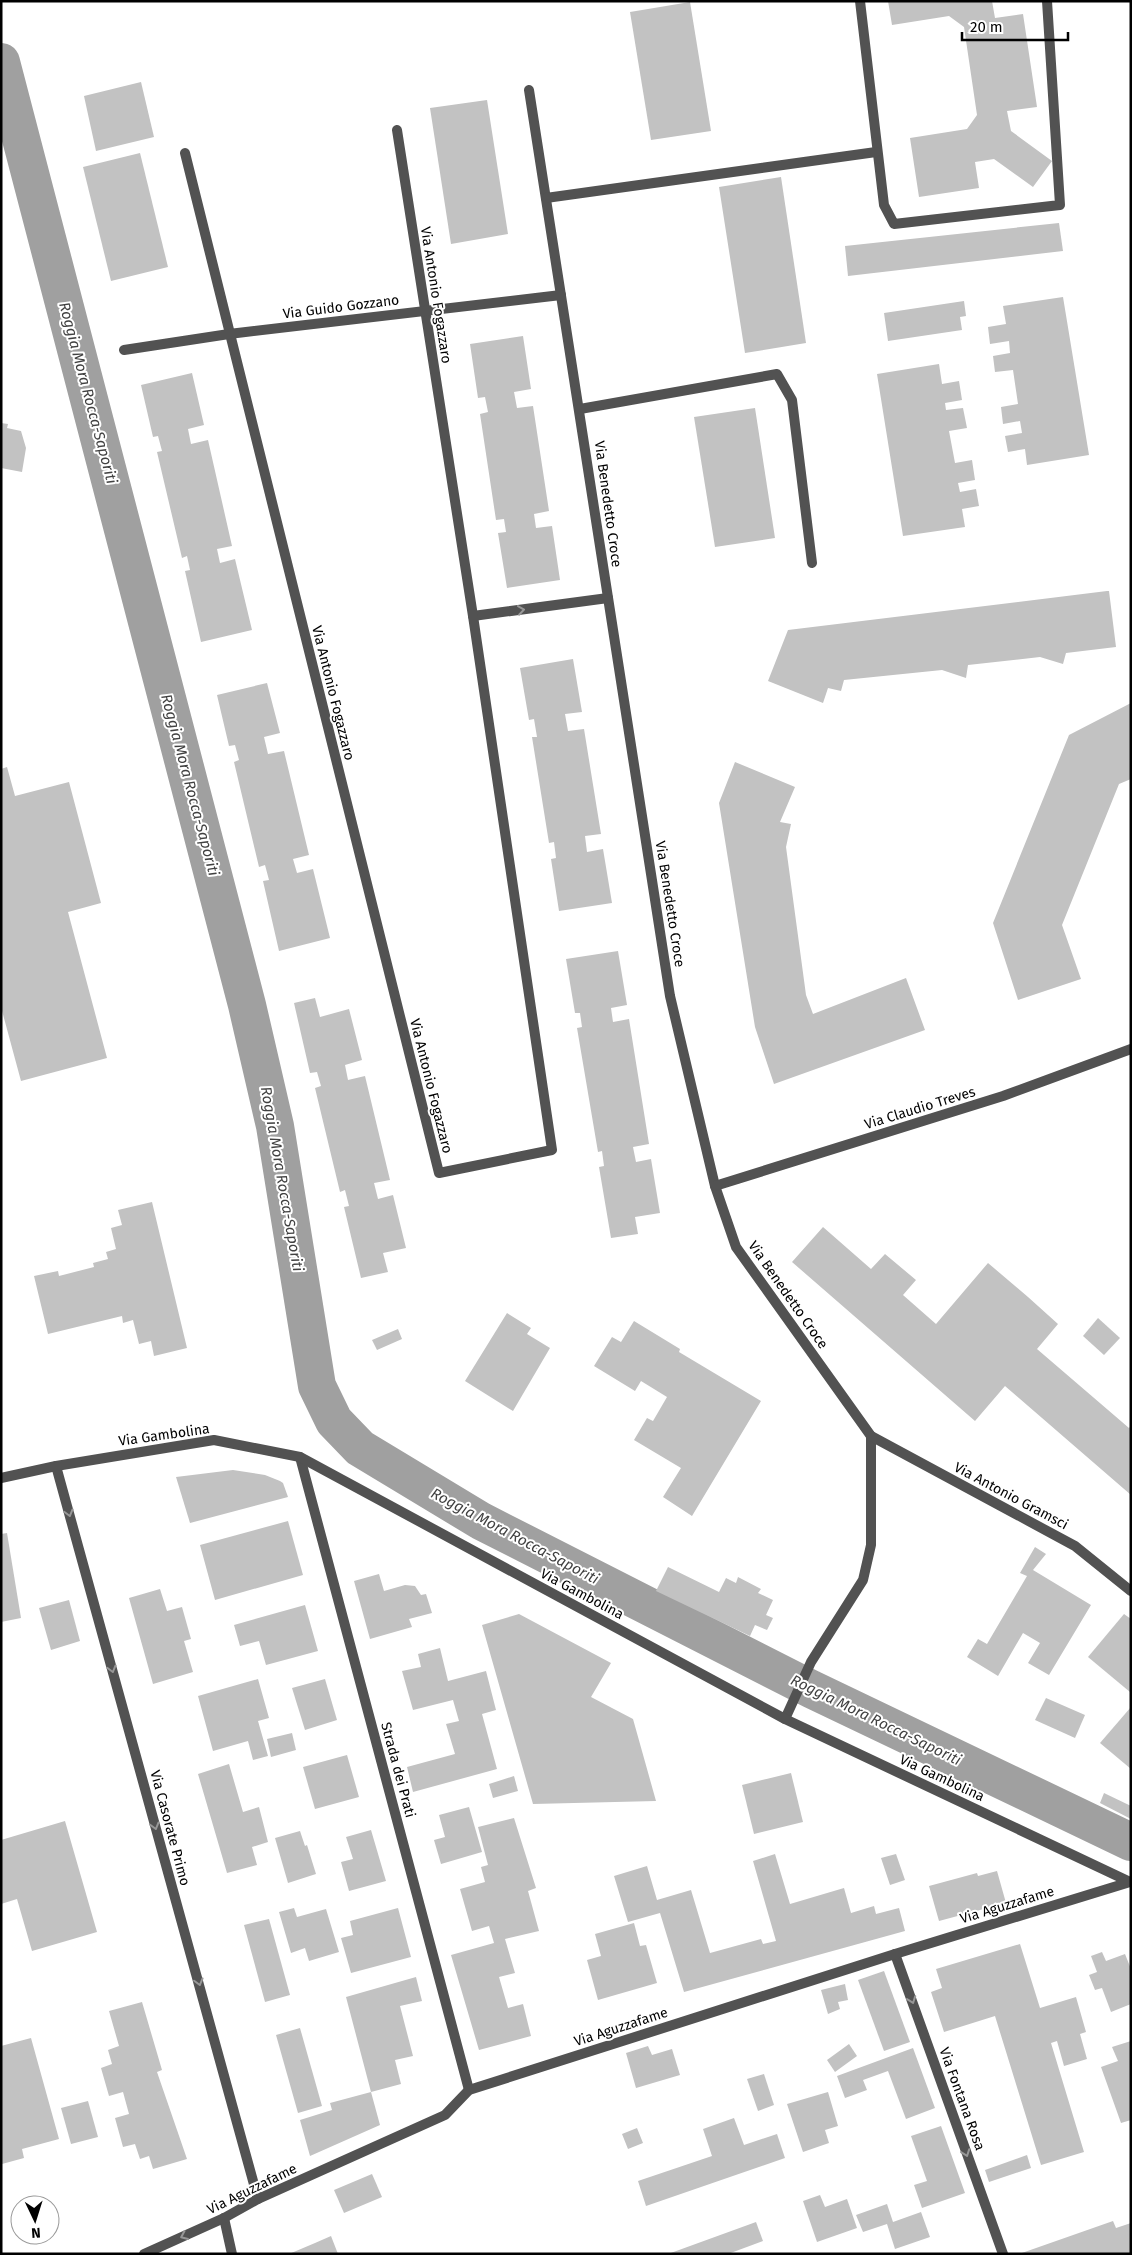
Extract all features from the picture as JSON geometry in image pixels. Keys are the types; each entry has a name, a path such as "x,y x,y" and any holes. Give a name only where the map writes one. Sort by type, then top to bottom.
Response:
{"street":[{"path":"860,1 876,152 884,205 894,224 1060,205 1047,1"},
{"name":"Via Benedetto Croce","path":"529,90 670,996 715,1186 736,1247 872,1436"},
{"name":"Via Antonio Fogazzaro","path":"185,153 439,1173 552,1150 473,616 396,130"},
{"path":"546,198 876,152"},
{"name":"Via Guido Gozzano","path":"124,350 229,334 561,294"},
{"path":"580,409 777,374 792,400 812,563"},
{"path":"473,616 608,598"},
{"name":"Via Claudio Treves","path":"715,1186 1003,1096 1131,1049"},
{"path":"786,1719 811,1662 863,1580 871,1545 872,1436"},
{"name":"Via Antonio Gramsci","path":"872,1436 1075,1546 1131,1591"},
{"name":"Via Gambolina","path":"1,1478 56,1466 214,1440 300,1457 786,1719 1130,1882"},
{"name":"Strada dei Prati","path":"300,1457 469,2090"},
{"name":"Via Casorate Primo","path":"56,1466 258,2199"},
{"name":"Via Aguzzafame","path":"144,2254 224,2218 258,2199 445,2115 469,2090 895,1954 1130,1882"},
{"name":"Via Fontana Rosa","path":"895,1954 1003,2254"},
{"path":"224,2218 232,2254"}],"building":[{"path":"888,1 992,1 995,18 1023,14 1037,107 1007,111 1011,131 1052,161 1033,187 994,159 975,162 979,188 919,197 910,138 967,129 977,115 964,27 949,16 892,25"},
{"path":"690,2 711,131 651,140 630,12"},
{"path":"141,82 154,137 96,151 84,96"},
{"path":"487,100 508,234 451,244 430,108"},
{"path":"140,153 168,267 111,281 83,167"},
{"path":"781,177 806,343 745,353 719,187"},
{"path":"1059,223 1063,251 848,276 845,246"},
{"path":"1063,297 1089,455 1027,465 1025,449 1008,452 1005,436 1022,433 1020,421 1003,424 1001,407 1018,404 1013,370 995,372 993,356 1010,353 1009,341 990,344 988,327 1006,324 1003,306"},
{"path":"964,301 966,316 960,317 962,330 888,341 884,313"},
{"path":"523,336 531,389 514,392 517,408 533,406 549,511 534,514 536,528 552,526 560,580 507,588 498,533 506,532 504,519 496,520 480,414 488,412 485,397 478,398 470,344"},
{"path":"939,364 942,384 959,381 962,400 945,403 946,410 963,408 967,428 949,431 955,463 972,460 975,480 958,483 960,492 976,489 979,506 962,509 965,527 903,536 877,374"},
{"path":"192,373 204,425 188,429 191,444 208,440 232,546 217,549 220,563 235,559 252,630 201,642 185,571 190,570 187,556 182,558 157,452 162,451 158,436 153,437 141,385"},
{"path":"755,408 775,538 715,547 694,417"},
{"path":"1,423 8,424 7,428 21,431 26,448 22,472 1,468"},
{"path":"1109,591 1116,647 1066,653 1063,664 1040,657 968,665 966,678 942,670 844,680 841,691 828,688 823,703 768,681 788,630"},
{"path":"573,659 582,712 565,714 568,731 584,729 601,834 585,836 587,852 603,849 612,903 559,911 551,859 556,858 554,842 549,843 532,737 537,737 534,719 529,720 520,668"},
{"path":"267,683 280,733 264,737 268,754 284,751 309,855 293,859 297,873 313,869 330,938 279,951 263,881 269,880 265,865 259,867 234,762 239,760 235,745 229,746 217,695"},
{"path":"1131,703 1131,779 1119,784 1062,925 1081,979 1018,1000 993,923 1069,735"},
{"path":"735,762 795,787 780,822 791,824 786,847 806,995 813,1014 906,978 925,1030 774,1084 755,1027 719,803"},
{"path":"7,767 15,796 69,782 101,903 68,912 107,1058 21,1081 1,1007 1,769"},
{"path":"618,951 627,1005 611,1008 613,1022 629,1019 649,1144 633,1147 636,1162 651,1159 660,1213 635,1217 638,1234 611,1238 599,1167 604,1166 602,1151 598,1152 577,1028 582,1027 580,1013 575,1013 566,959"},
{"path":"315,998 320,1017 349,1009 362,1060 345,1065 348,1080 365,1076 390,1180 374,1183 378,1199 393,1195 406,1248 383,1253 388,1272 361,1278 344,1207 349,1206 345,1190 340,1192 315,1088 321,1086 317,1072 310,1073 294,1003"},
{"path":"152,1202 187,1348 154,1356 151,1341 139,1344 133,1320 123,1323 122,1316 48,1334 34,1276 58,1271 59,1276 94,1267 93,1263 108,1259 106,1252 116,1249 111,1228 122,1225 118,1210"},
{"path":"823,1227 871,1269 885,1254 916,1280 903,1295 936,1324 988,1263 1028,1297 1058,1324 1037,1349 1129,1428 1131,1426 1131,1495 1005,1386 975,1421 792,1262"},
{"path":"507,1313 531,1328 527,1334 550,1348 513,1411 465,1381"},
{"path":"1098,1318 1120,1338 1104,1355 1083,1336"},
{"path":"634,1321 680,1349 679,1352 761,1401 692,1516 663,1497 681,1468 634,1440 647,1418 653,1421 667,1397 641,1381 635,1391 594,1366 612,1337 621,1342"},
{"path":"398,1329 402,1339 377,1350 372,1340"},
{"path":"233,1470 265,1475 280,1481 283,1483 288,1497 190,1523 176,1477"},
{"path":"288,1521 303,1575 215,1600 200,1545"},
{"path":"7,1533 21,1618 1,1622 1,1534"},
{"path":"1035,1547 1046,1554 1033,1570 1091,1605 1049,1675 1028,1663 1040,1643 1023,1633 998,1676 967,1657 978,1639 987,1644 1027,1576 1020,1573"},
{"path":"668,1567 719,1592 726,1578 736,1583 738,1577 761,1589 758,1593 773,1600 766,1615 773,1618 767,1630 755,1625 750,1636 656,1591"},
{"path":"379,1574 384,1591 405,1585 415,1586 421,1595 426,1594 432,1613 409,1619 412,1627 370,1639 354,1581"},
{"path":"160,1589 167,1611 182,1607 191,1639 184,1641 193,1672 153,1684 129,1598"},
{"path":"69,1600 80,1641 51,1650 39,1608"},
{"path":"305,1605 318,1651 266,1665 259,1641 240,1646 234,1625"},
{"path":"519,1614 611,1663 591,1697 633,1719 656,1801 533,1804 482,1625"},
{"path":"1124,1614 1131,1619 1130,1692 1088,1657"},
{"path":"440,1648 448,1681 486,1671 496,1710 482,1714 497,1769 413,1792 407,1767 455,1754 446,1724 459,1721 453,1700 413,1710 402,1671 421,1667 418,1654"},
{"path":"258,1679 269,1718 258,1721 268,1756 253,1760 248,1741 213,1751 198,1696"},
{"path":"325,1679 337,1720 305,1730 292,1688"},
{"path":"1046,1698 1085,1715 1075,1738 1035,1720"},
{"path":"1131,1707 1131,1769 1100,1743"},
{"path":"292,1733 296,1750 271,1757 267,1739"},
{"path":"347,1755 359,1797 315,1809 303,1767"},
{"path":"229,1764 243,1812 259,1807 268,1842 252,1847 257,1865 227,1873 198,1774"},
{"path":"791,1773 803,1822 754,1834 742,1785"},
{"path":"514,1776 518,1791 493,1798 489,1784"},
{"path":"1104,1793 1131,1806 1131,1819 1100,1803"},
{"path":"469,1807 482,1852 441,1864 434,1840 445,1837 439,1815"},
{"path":"514,1818 536,1888 528,1891 539,1931 505,1939 515,1973 499,1977 508,2008 523,2004 531,2036 479,2050 451,1955 494,1943 489,1926 472,1931 460,1889 485,1882 481,1867 488,1865 478,1827"},
{"path":"65,1821 97,1932 32,1951 17,1899 1,1904 1,1840"},
{"path":"371,1830 386,1881 349,1891 341,1862 353,1859 346,1837"},
{"path":"300,1831 305,1846 307,1845 316,1874 288,1883 275,1838"},
{"path":"775,1854 790,1904 844,1888 851,1913 874,1906 876,1914 899,1908 905,1931 684,1992 660,1913 628,1922 614,1876 647,1866 657,1900 691,1890 710,1953 761,1939 763,1944 776,1941 753,1861"},
{"path":"896,1854 905,1880 890,1885 881,1858"},
{"path":"997,1871 1006,1903 939,1921 929,1886 977,1873 978,1876"},
{"path":"294,1908 297,1917 326,1909 339,1952 309,1961 305,1948 291,1953 279,1912"},
{"path":"398,1908 411,1957 351,1973 341,1938 353,1935 350,1921"},
{"path":"269,1919 290,1995 265,2002 244,1925"},
{"path":"634,1923 640,1946 646,1945 657,1983 598,2000 587,1960 601,1956 595,1934"},
{"path":"1020,1944 1040,2008 1076,1997 1086,2032 1080,2034 1087,2059 1064,2066 1057,2041 1051,2043 1084,2152 1041,2165 995,2016 944,2032 931,1992 942,1988 936,1969"},
{"path":"1102,1952 1106,1961 1125,1954 1131,1969 1131,2004 1111,2012 1102,1988 1095,1990 1089,1975 1097,1972 1091,1956"},
{"path":"884,1971 910,2042 884,2051 858,1980"},
{"path":"416,1977 422,2001 400,2006 413,2056 395,2060 401,2084 371,2092 346,1997"},
{"path":"845,1984 848,2000 838,2002 840,2009 828,2014 821,1990"},
{"path":"142,2002 162,2070 157,2072 187,2159 153,2169 149,2156 140,2159 135,2144 123,2147 115,2118 129,2114 123,2092 109,2096 101,2068 112,2064 108,2050 119,2046 109,2011"},
{"path":"300,2028 322,2106 298,2113 276,2035"},
{"path":"31,2038 59,2139 22,2149 24,2158 2,2164 1,2046"},
{"path":"1131,2041 1131,2120 1121,2123 1101,2067 1118,2061 1112,2047"},
{"path":"849,2044 857,2056 835,2072 827,2060"},
{"path":"648,2046 652,2055 672,2049 680,2075 636,2088 626,2053"},
{"path":"913,2048 935,2108 906,2119 888,2071 863,2080 867,2090 845,2098 837,2076"},
{"path":"764,2074 774,2105 758,2111 747,2079"},
{"path":"371,2092 380,2125 310,2156 300,2120 332,2110 330,2103"},
{"path":"828,2092 838,2126 825,2130 829,2143 803,2152 787,2104"},
{"path":"88,2101 98,2137 71,2144 61,2108"},
{"path":"734,2118 744,2145 777,2134 785,2158 646,2206 638,2181 712,2156 703,2129"},
{"path":"941,2126 965,2193 922,2208 914,2185 927,2181 911,2136"},
{"path":"637,2128 643,2143 628,2149 622,2134"},
{"path":"1027,2155 1031,2168 989,2182 985,2170"},
{"path":"372,2174 382,2197 344,2213 334,2190"},
{"path":"820,2195 825,2207 847,2199 857,2228 817,2242 803,2201"},
{"path":"887,2204 893,2222 921,2212 930,2237 895,2249 887,2224 863,2232 856,2215"},
{"path":"1113,2221 1116,2228 1131,2223 1131,2254 1019,2254"},
{"path":"756,2222 763,2241 728,2254 668,2254"},
{"path":"331,2236 338,2254 289,2254 315,2243"}],"waterway":[{"name":"Roggia Mora Rocca-Saporiti","path":"1,62 247,1005 275,1126 317,1386 334,1421 360,1448 481,1521 811,1689 1131,1842"}]}
